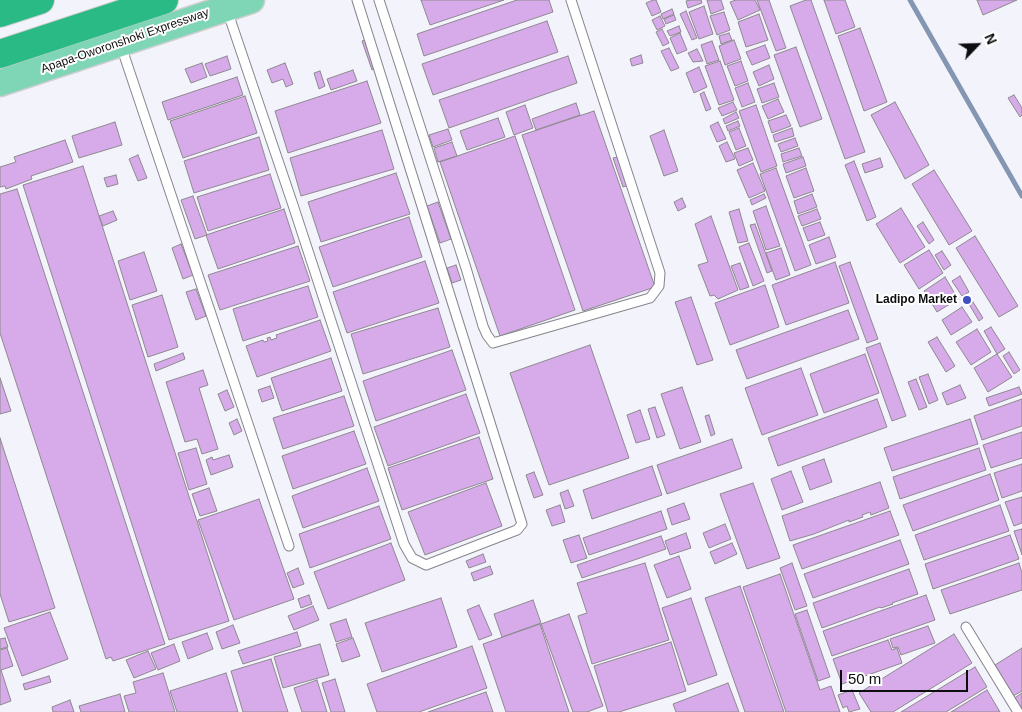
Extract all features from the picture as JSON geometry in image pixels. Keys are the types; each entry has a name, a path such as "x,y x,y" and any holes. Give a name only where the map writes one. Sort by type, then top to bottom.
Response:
{"highway":[{"path":"0,13 40,0"},
{"path":"0,54 164,0"}],"main road":[{"name":"Apapa-Oworonshoki Expressway","path":"0,83 251,0"}],"lane":[{"path":"226,8 404,544 412,558 426,565 518,530 522,524 357,0"},
{"path":"379,0 483,326 493,343 650,298 659,286 660,273 571,0"},
{"path":"120,43 289,546"},
{"path":"966,627 1018,712"}],"building":[{"path":"421,0 504,0 430,25"},
{"path":"517,0 549,0 553,12 424,56 417,34"},
{"path":"656,0 661,12 652,16 646,3"},
{"path":"701,0 702,3 688,8 686,1"},
{"path":"707,0 721,0 724,9 711,14"},
{"path":"736,0 755,0 760,10 738,20 730,2"},
{"path":"757,0 769,0 786,48 776,51"},
{"path":"811,0 865,152 845,159 790,6"},
{"path":"824,0 845,0 855,27 836,34"},
{"path":"977,0 1017,0 983,15"},
{"path":"704,6 713,34 699,39 689,12"},
{"path":"672,9 674,14 663,19 661,14"},
{"path":"686,11 697,38 692,40 680,14"},
{"path":"724,12 730,30 717,35 710,16"},
{"path":"759,14 768,40 746,47 738,22"},
{"path":"674,15 676,20 666,24 664,19"},
{"path":"660,16 665,26 657,30 652,20"},
{"path":"547,21 558,52 433,95 422,64"},
{"path":"679,26 681,32 670,36 667,31"},
{"path":"860,28 887,102 864,111 838,36"},
{"path":"662,29 669,43 663,46 656,32"},
{"path":"680,33 687,50 677,54 670,38"},
{"path":"729,33 732,40 721,44 719,36"},
{"path":"367,39 377,68 372,70 362,41"},
{"path":"734,40 741,59 725,65 719,46"},
{"path":"712,41 719,60 707,64 701,45"},
{"path":"765,45 770,58 752,65 746,52"},
{"path":"796,47 822,119 800,127 774,55"},
{"path":"669,48 679,68 671,71 661,51"},
{"path":"697,49 703,61 693,62 688,53"},
{"path":"641,55 643,63 632,66 630,59"},
{"path":"227,56 231,69 210,76 205,64"},
{"path":"568,56 577,83 449,128 439,100"},
{"path":"720,61 734,100 719,105 705,66"},
{"path":"741,61 748,81 735,86 727,66"},
{"path":"202,63 207,77 191,83 185,69"},
{"path":"285,63 293,84 286,87 283,79 272,83 267,70"},
{"path":"769,65 774,79 759,86 753,72"},
{"path":"699,67 707,87 694,93 686,73"},
{"path":"353,70 357,81 331,90 327,79"},
{"path":"320,71 325,86 319,89 314,73"},
{"path":"237,77 243,95 168,120 162,102"},
{"path":"367,81 381,123 288,153 275,111"},
{"path":"748,83 755,102 742,107 735,88"},
{"path":"774,83 779,97 762,103 757,89"},
{"path":"704,92 711,109 706,111 700,94"},
{"path":"1014,95 1022,108 1022,115 1020,117 1008,98"},
{"path":"245,96 257,133 183,158 170,121"},
{"path":"778,99 784,112 768,119 762,106"},
{"path":"733,102 737,110 722,116 718,108"},
{"path":"895,102 929,165 905,179 871,115"},
{"path":"576,103 580,115 536,130 532,119"},
{"path":"525,105 533,128 514,135 506,112"},
{"path":"756,105 777,166 761,172 739,111"},
{"path":"594,111 655,287 583,311 522,135"},
{"path":"736,112 739,118 725,124 723,119"},
{"path":"786,115 791,126 772,133 768,121"},
{"path":"498,118 505,137 467,150 460,131"},
{"path":"738,121 740,126 728,131 726,126"},
{"path":"115,122 122,145 79,158 72,136"},
{"path":"718,122 726,139 717,142 710,126"},
{"path":"739,128 746,146 736,150 729,132"},
{"path":"792,128 794,136 775,142 773,135"},
{"path":"448,129 452,140 433,147 429,135"},
{"path":"382,130 394,169 301,196 290,158"},
{"path":"664,130 678,171 664,176 650,136"},
{"path":"515,136 575,310 500,336 440,162"},
{"path":"259,137 269,170 194,193 184,161"},
{"path":"795,138 798,146 781,152 778,144"},
{"path":"65,140 73,162 31,176 32,179 6,189 5,186 0,187 0,167 16,162 14,157"},
{"path":"452,142 457,156 438,162 434,148"},
{"path":"727,142 735,159 726,162 719,146"},
{"path":"748,148 753,160 739,166 734,153"},
{"path":"799,148 802,156 783,162 781,154"},
{"path":"138,155 147,178 138,181 129,159"},
{"path":"619,157 629,185 623,187 613,158"},
{"path":"803,157 806,166 786,173 783,164"},
{"path":"880,158 883,167 865,173 862,164"},
{"path":"854,161 876,217 867,221 845,165"},
{"path":"753,163 765,191 749,198 737,170"},
{"path":"83,166 229,621 169,640 23,185"},
{"path":"776,168 811,265 795,271 760,174"},
{"path":"806,168 814,191 794,198 786,176"},
{"path":"934,170 972,231 949,245 912,184"},
{"path":"396,173 410,214 321,242 308,202"},
{"path":"270,174 281,208 208,231 197,197"},
{"path":"116,175 118,184 107,187 104,178"},
{"path":"17,189 165,644 113,661 111,657 106,659 0,333 0,194"},
{"path":"764,194 766,198 752,205 750,200"},
{"path":"812,194 817,207 798,214 794,201"},
{"path":"193,196 207,235 195,239 181,200"},
{"path":"682,198 686,207 678,211 674,202"},
{"path":"438,202 451,239 440,243 427,206"},
{"path":"766,206 780,246 766,250 753,211"},
{"path":"901,208 925,247 900,263 876,224"},
{"path":"284,209 295,243 218,269 206,235"},
{"path":"739,209 748,241 738,243 729,212"},
{"path":"817,209 821,219 802,226 798,216"},
{"path":"113,211 117,220 103,226 99,216"},
{"path":"711,216 738,290 718,299 714,295 710,296 698,265 708,262 695,224"},
{"path":"409,217 422,257 333,287 319,247"},
{"path":"820,222 825,235 808,241 803,228"},
{"path":"923,222 934,240 929,244 917,226"},
{"path":"755,224 772,271 767,273 750,225"},
{"path":"975,236 1018,306 999,317 956,248"},
{"path":"829,237 836,257 816,264 809,245"},
{"path":"749,243 764,281 753,286 739,247"},
{"path":"181,244 193,275 183,279 172,248"},
{"path":"298,246 310,281 220,310 208,275"},
{"path":"781,248 790,275 776,280 766,253"},
{"path":"929,250 943,273 919,289 904,265"},
{"path":"942,251 951,265 944,270 935,255"},
{"path":"144,252 157,291 130,300 118,261"},
{"path":"425,261 439,303 347,333 333,292"},
{"path":"835,262 849,303 786,325 772,285"},
{"path":"850,262 878,339 867,343 839,266"},
{"path":"740,263 749,287 740,290 731,266"},
{"path":"456,265 461,280 452,283 447,268"},
{"path":"960,276 969,292 962,296 952,281"},
{"path":"945,277 958,299 937,312 924,291"},
{"path":"765,285 779,327 730,345 715,303"},
{"path":"308,286 318,317 243,341 233,309"},
{"path":"196,289 206,316 196,320 186,292"},
{"path":"162,295 178,347 148,357 132,305"},
{"path":"691,297 713,360 697,365 675,302"},
{"path":"973,302 983,318 979,321 969,304"},
{"path":"962,307 972,322 951,335 942,320"},
{"path":"438,308 450,347 363,374 351,334"},
{"path":"848,310 859,339 747,379 736,350"},
{"path":"320,320 331,351 257,377 246,346 263,340 264,342 268,341 267,338 270,337 271,340 277,338 276,335"},
{"path":"991,327 1005,349 997,354 984,331"},
{"path":"977,329 991,352 971,365 956,342"},
{"path":"937,337 955,366 946,372 928,342"},
{"path":"880,343 906,416 892,421 866,348"},
{"path":"590,345 629,458 549,485 510,373"},
{"path":"452,350 466,390 376,421 363,381"},
{"path":"1009,352 1020,370 1014,374 1003,356"},
{"path":"183,353 185,359 156,371 154,364"},
{"path":"865,354 879,393 824,413 810,374"},
{"path":"997,354 1012,377 988,392 974,368"},
{"path":"331,358 342,391 282,411 271,378"},
{"path":"801,368 818,415 762,435 745,388"},
{"path":"203,370 208,385 199,388 218,449 202,454 197,439 185,442 166,382"},
{"path":"928,374 938,400 929,404 919,377"},
{"path":"0,378 11,411 0,414"},
{"path":"916,379 927,407 919,410 908,382"},
{"path":"960,385 966,398 947,405 942,393"},
{"path":"270,386 274,398 262,402 258,390"},
{"path":"682,387 701,442 680,449 661,394"},
{"path":"1019,387 1022,394 989,406 986,398"},
{"path":"227,390 234,407 225,411 218,394"},
{"path":"466,394 480,433 388,466 374,427"},
{"path":"344,396 354,426 283,449 273,418"},
{"path":"877,399 887,427 778,466 768,438"},
{"path":"1022,399 1022,426 982,440 974,416"},
{"path":"655,407 665,435 657,438 648,409"},
{"path":"640,410 650,439 636,443 627,415"},
{"path":"709,415 715,434 711,436 705,416"},
{"path":"237,419 242,431 234,435 229,423"},
{"path":"970,419 978,444 892,471 884,448"},
{"path":"354,431 366,464 293,489 282,456"},
{"path":"1022,432 1022,458 991,468 983,445"},
{"path":"479,437 493,479 402,510 388,468"},
{"path":"0,438 55,608 9,622 0,594"},
{"path":"732,439 742,468 667,494 657,465"},
{"path":"196,448 207,484 189,490 178,453"},
{"path":"979,448 986,470 900,499 893,477"},
{"path":"229,455 233,467 211,475 206,460 212,457 213,460"},
{"path":"824,459 832,482 810,490 802,467"},
{"path":"1022,464 1022,491 1002,498 994,473"},
{"path":"652,466 662,495 592,519 583,490"},
{"path":"367,468 379,501 303,528 292,496"},
{"path":"791,471 803,502 782,510 771,479"},
{"path":"534,472 543,495 534,498 526,475"},
{"path":"990,474 999,500 913,531 903,505"},
{"path":"880,482 889,508 871,515 870,512 862,515 863,517 849,522 849,520 790,541 782,516"},
{"path":"486,483 502,526 425,555 408,512"},
{"path":"753,483 780,558 747,569 720,494"},
{"path":"209,488 217,511 200,516 192,494"},
{"path":"568,490 574,506 565,509 560,493"},
{"path":"1022,497 1022,523 1014,526 1005,502"},
{"path":"259,499 294,599 234,620 198,520"},
{"path":"684,503 690,519 672,525 667,509"},
{"path":"560,505 565,522 552,526 546,510"},
{"path":"1000,505 1009,531 924,560 915,535"},
{"path":"379,506 391,539 310,568 299,534"},
{"path":"661,511 667,529 589,555 583,538"},
{"path":"890,511 899,535 802,569 793,545"},
{"path":"725,524 731,539 709,548 703,533"},
{"path":"1022,529 1022,555 1014,531"},
{"path":"686,533 691,548 670,555 665,541"},
{"path":"579,535 587,558 571,563 563,540"},
{"path":"1010,535 1019,559 933,589 925,564"},
{"path":"661,536 666,549 582,578 577,565"},
{"path":"900,540 909,564 813,598 804,574"},
{"path":"391,543 405,580 328,609 314,572"},
{"path":"732,543 737,554 715,564 710,552"},
{"path":"483,554 486,562 469,568 466,561"},
{"path":"679,556 691,589 667,598 654,565"},
{"path":"645,563 669,640 592,664 578,616 587,613 577,583"},
{"path":"792,563 807,606 795,610 780,568"},
{"path":"1019,563 1022,573 1022,590 950,614 941,590"},
{"path":"490,566 493,574 474,581 471,573"},
{"path":"298,568 304,584 293,588 287,573"},
{"path":"909,569 918,594 822,628 813,603"},
{"path":"780,574 820,690 831,686 840,712 786,712 743,587"},
{"path":"740,586 784,712 745,712 705,598"},
{"path":"309,595 312,604 301,608 298,599"},
{"path":"926,595 935,620 832,656 823,631"},
{"path":"441,598 457,647 382,672 365,623"},
{"path":"691,598 717,675 688,685 662,608"},
{"path":"533,600 541,623 502,637 494,614"},
{"path":"479,605 492,635 479,640 467,610"},
{"path":"313,606 319,620 294,630 288,616"},
{"path":"807,610 830,677 818,681 795,614"},
{"path":"50,612 68,659 22,676 4,628"},
{"path":"569,614 603,706 587,712 573,712 541,624"},
{"path":"346,619 352,637 336,642 330,624"},
{"path":"540,624 569,712 506,712 483,644"},
{"path":"233,625 240,643 222,649 216,632"},
{"path":"928,626 935,643 901,655 898,647 893,648 890,639"},
{"path":"297,632 301,646 243,664 238,651"},
{"path":"207,633 213,649 188,659 182,642"},
{"path":"954,634 972,663 893,712 871,712 859,693"},
{"path":"5,638 8,647 0,649 0,639"},
{"path":"353,638 360,656 342,662 336,644"},
{"path":"888,640 892,650 897,648 902,663 842,684 833,659"},
{"path":"671,642 686,691 619,712 608,712 594,666"},
{"path":"174,644 180,661 158,670 151,653"},
{"path":"320,644 329,675 283,688 274,657"},
{"path":"472,646 487,688 419,712 377,712 367,684"},
{"path":"7,648 13,666 1,670 11,701 0,705 0,650"},
{"path":"1022,648 1022,691 1013,696 995,665"},
{"path":"148,651 156,669 134,678 126,660"},
{"path":"271,659 288,712 243,712 231,671"},
{"path":"975,667 987,687 946,712 901,712"},
{"path":"163,673 175,712 129,712 124,696 136,693 133,682"},
{"path":"226,673 238,712 177,712 170,691"},
{"path":"49,676 51,682 25,690 23,684"},
{"path":"335,679 345,712 331,712 322,683"},
{"path":"317,680 327,712 302,712 294,688"},
{"path":"728,683 739,712 676,712 673,704"},
{"path":"852,690 860,709 849,712 847,706 843,708 838,695"},
{"path":"987,690 1000,712 951,712"},
{"path":"486,692 493,712 428,712"},
{"path":"1022,693 1022,712 1013,699"},
{"path":"120,694 125,712 81,712 79,706"},
{"path":"70,700 74,712 53,712 52,707"}],"waterway":[{"path":"910,0 1022,196"}],"place":[{"name":"Ladipo Market","path":"967,300"}]}
